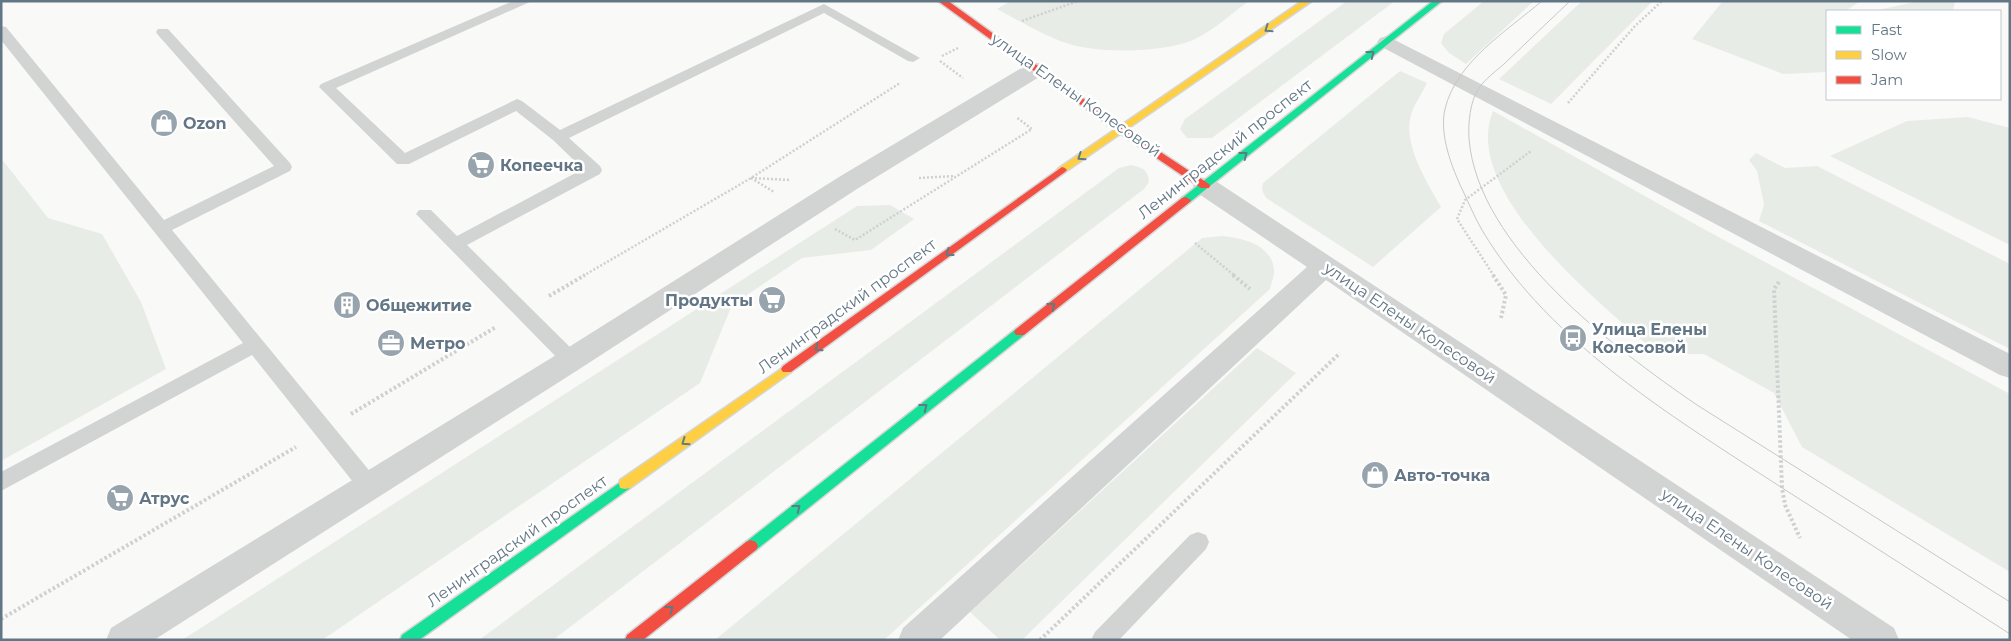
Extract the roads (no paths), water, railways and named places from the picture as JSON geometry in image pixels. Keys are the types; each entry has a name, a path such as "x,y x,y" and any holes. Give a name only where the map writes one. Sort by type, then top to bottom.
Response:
{"main road":[{"name":"улица Елены Колесовой","path":"942,1 1121,130 1205,186"},
{"name":"Ленинградский проспект","path":"407,640 1121,130 1308,1"},
{"name":"Ленинградский проспект","path":"632,640 1438,1"}],"street":[{"path":"1387,42 2010,367"},
{"path":"124,640 571,360 848,183 1036,69"},
{"name":"улица Елены Колесовой","path":"1205,186 1326,266 1853,631 1882,640"},
{"path":"916,640 1250,331 1326,266"}],"lane":[{"path":"455,244 594,170 559,137 517,104 403,160 326,87 525,1"},
{"path":"559,137 824,8 913,58"},
{"path":"1,30 368,486"},
{"path":"161,228 284,167 163,32"},
{"path":"425,214 571,360"},
{"path":"1,482 255,345"},
{"path":"1103,640 1198,542"}],"tram line":[{"path":"1542,1 1485,48 1472,62 1460,76 1451,92 1445,109 1445,140 1459,182 1482,230 1510,271 1543,310 1581,345 1663,409 1748,466 2010,634"},
{"path":"1570,1 1484,81 1476,93 1470,112 1469,139 1478,179 1497,218 1523,256 1555,291 1591,324 1664,382 1697,405 2010,602"}],"place":[{"name":"Ozon","path":"164,123"},
{"name":"Копеечка","path":"481,165"},
{"name":"Продукты","path":"772,300"},
{"name":"Общежитие","path":"347,305"},
{"name":"Улица Елены Колесовой","path":"1573,338"},
{"name":"Метро","path":"391,343"},
{"name":"Авто-точка","path":"1375,475"},
{"name":"Атрус","path":"120,498"}]}
